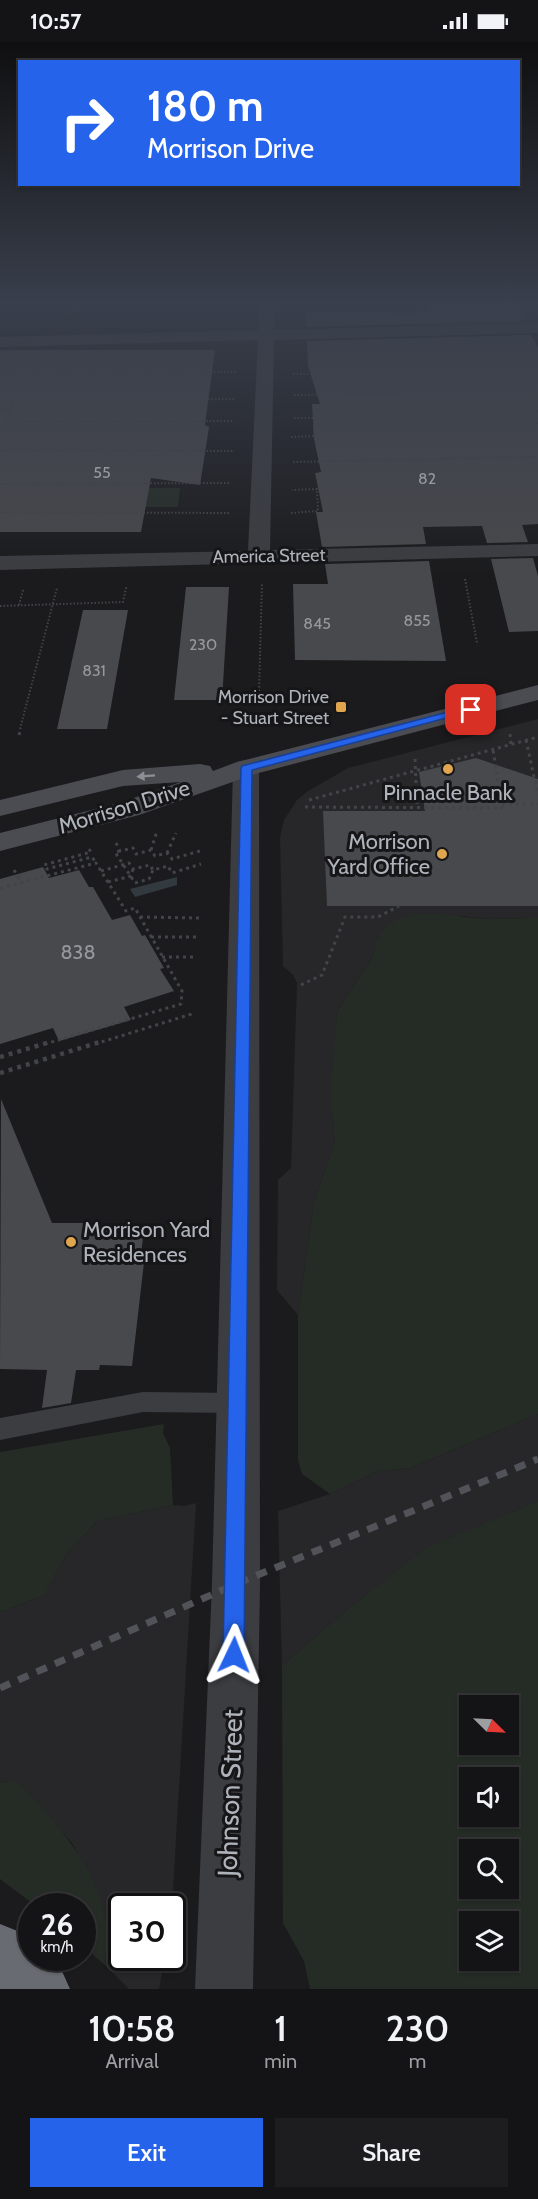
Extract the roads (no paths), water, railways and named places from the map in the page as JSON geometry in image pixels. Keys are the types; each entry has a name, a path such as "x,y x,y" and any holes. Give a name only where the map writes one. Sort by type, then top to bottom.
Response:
{"highway":[{"path":"0,1952 41,1989"}],"main road":[{"name":"Morrison Drive","path":"5,853 246,768 538,692"},
{"name":"Morrison Drive","path":"0,808 123,778 246,768"}],"street":[{"path":"260,556 264,394"},
{"name":"America Street","path":"0,564 538,550"},
{"name":"Johnson Street","path":"224,1989 236,1584 246,768"}],"lane":[{"path":"0,1429 143,1402 237,1403"}],"railway":[{"path":"0,1688 236,1584 538,1459"}],"place":[{"name":"Morrison Drive - Stuart Street","path":"341,707"},
{"name":"Pinnacle Bank","path":"448,769"},
{"name":"Morrison Yard Office","path":"442,854"},
{"name":"Morrison Yard Residences","path":"71,1242"}]}
